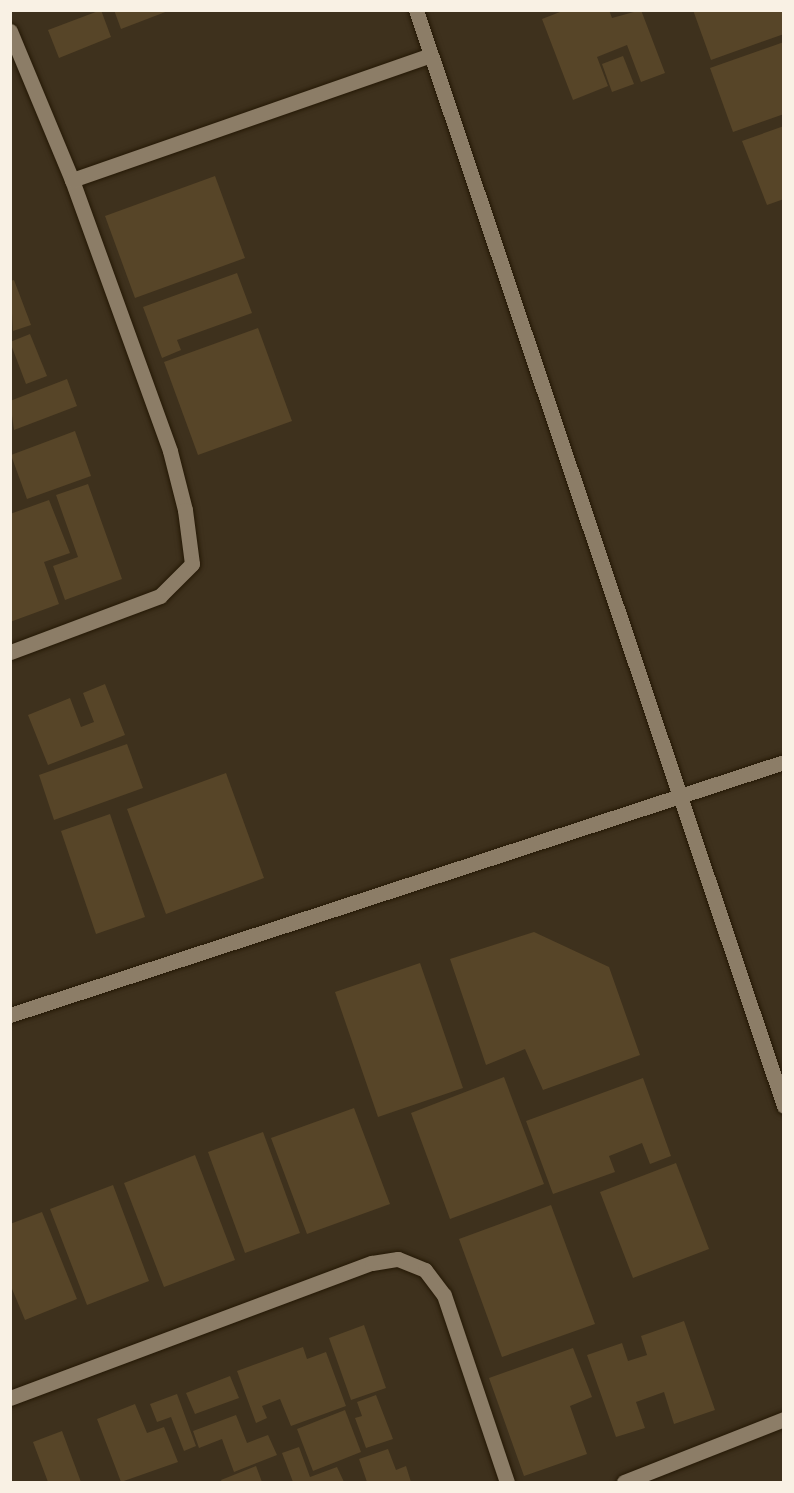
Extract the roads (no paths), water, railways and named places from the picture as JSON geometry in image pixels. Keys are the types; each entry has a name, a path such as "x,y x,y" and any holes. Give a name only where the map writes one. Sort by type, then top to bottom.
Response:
{"street":[{"path":"416,10 783,1106"},
{"path":"10,31 72,180 170,451 192,564 160,596 10,652"},
{"path":"72,180 430,55"},
{"path":"10,1015 783,762"},
{"path":"10,1398 372,1263 398,1259 424,1270 444,1295 507,1482"},
{"path":"624,1482 783,1419"}]}
